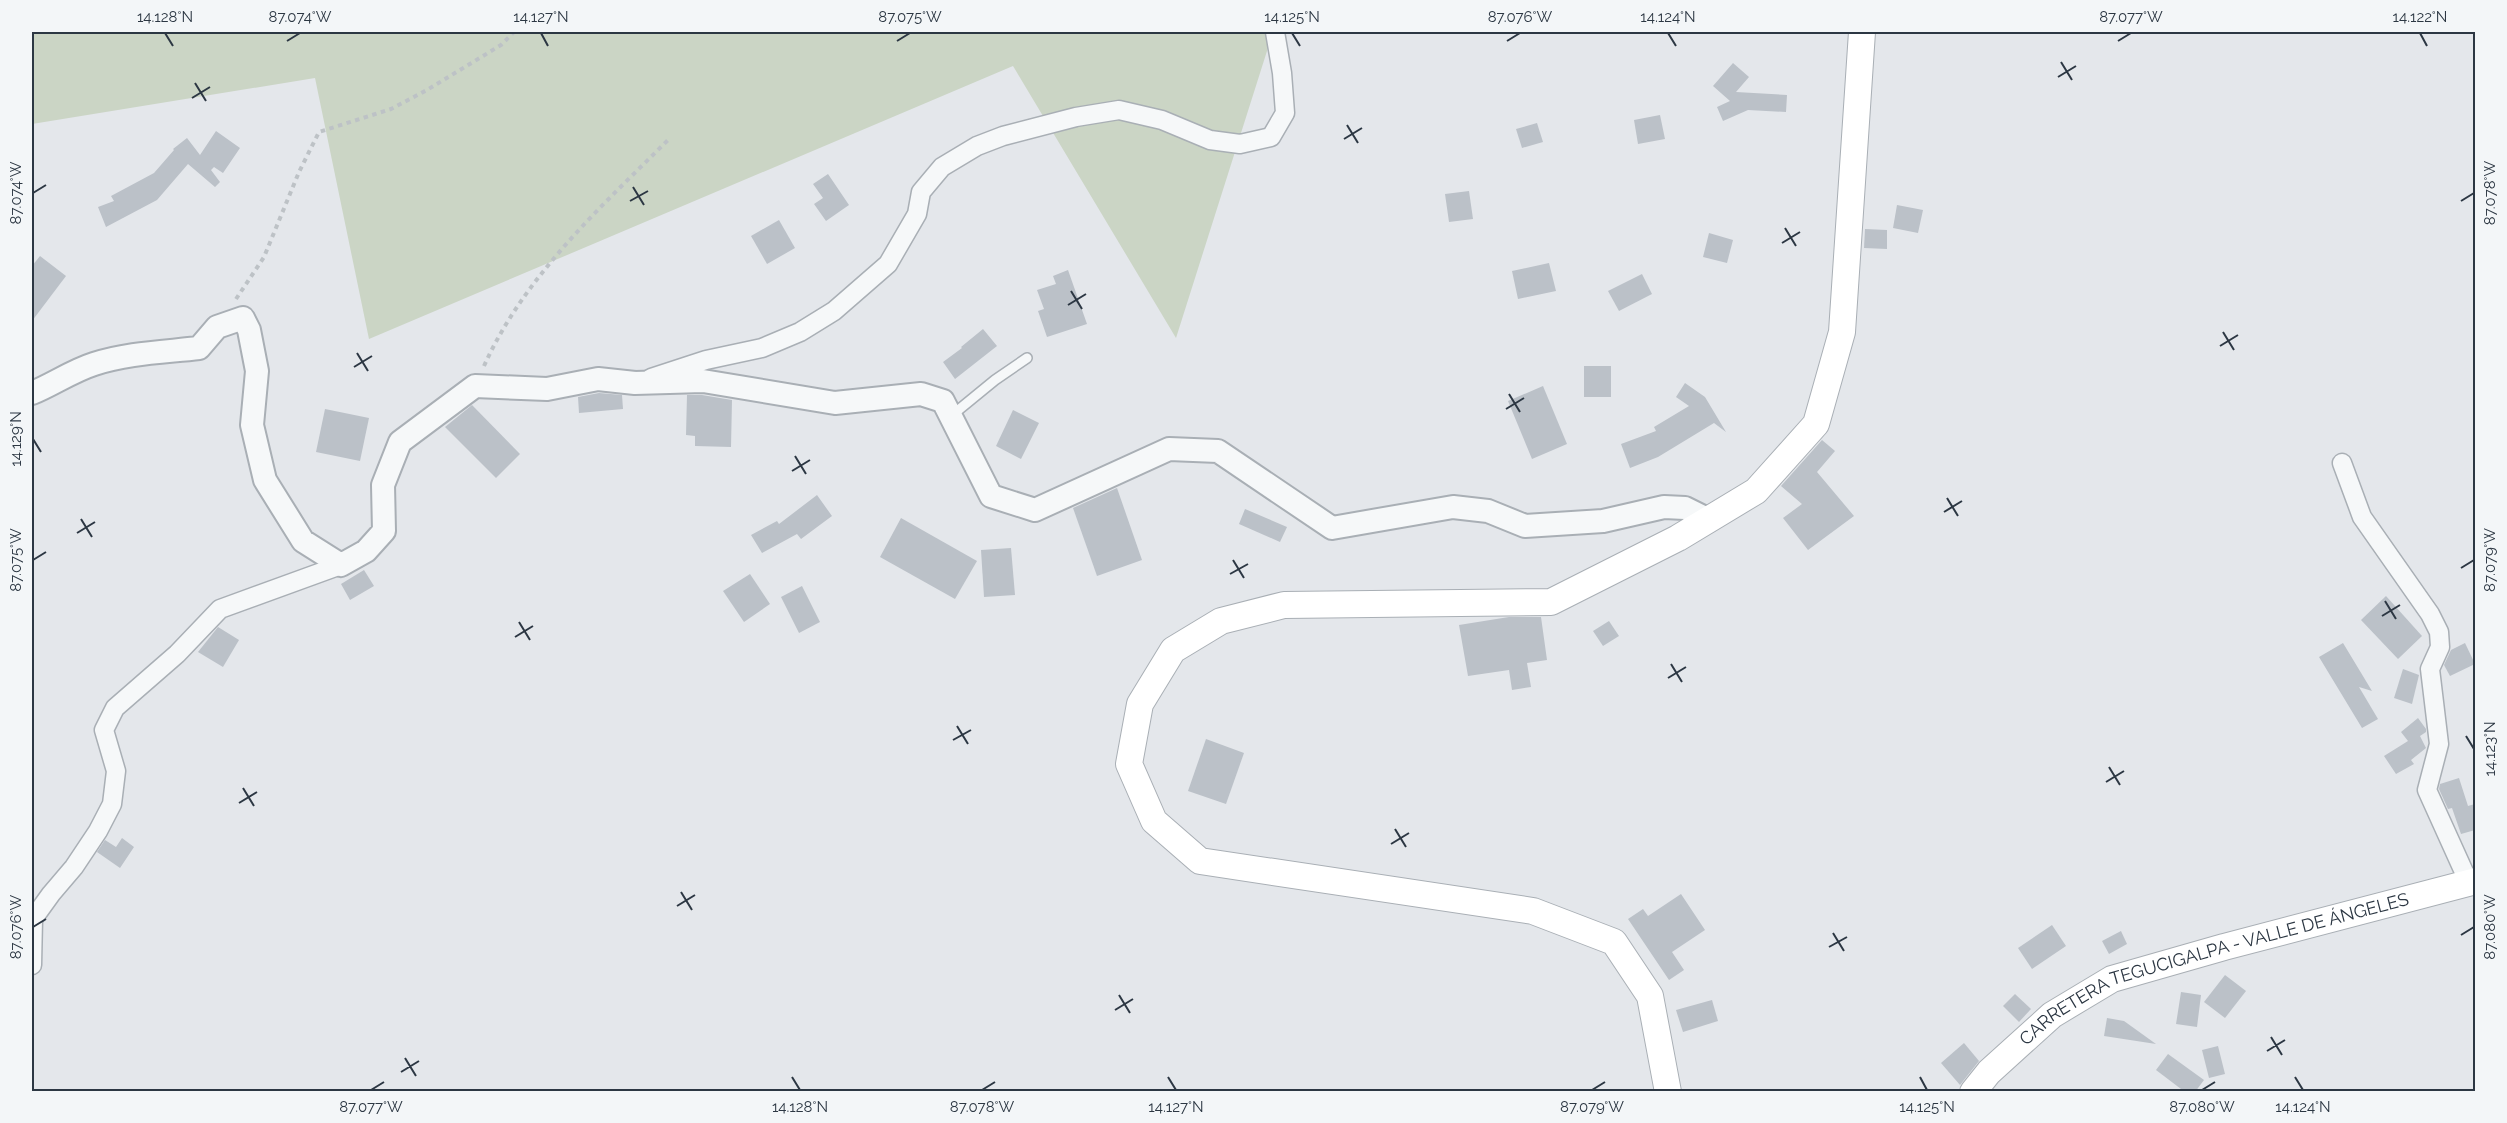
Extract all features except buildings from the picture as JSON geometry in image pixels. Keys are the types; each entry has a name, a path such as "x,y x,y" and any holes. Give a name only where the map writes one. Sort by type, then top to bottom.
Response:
{"main road":[{"path":"1668,1092 1650,996 1614,942 1533,912 1200,861 1154,821 1129,764 1140,704 1173,650 1221,621 1284,605 1551,602 1678,538 1756,491 1816,424 1842,332 1862,32"},
{"name":"CARRETERA TEGUCIGALPA - VALLE DE ÁNGELES","path":"1973,1092 1989,1072 2052,1015 2112,979 2472,882"}],"street":[{"path":"635,383 706,360 762,348 800,332 834,311 888,264 917,214 921,192 942,167 977,146 1003,136 1076,117 1119,110 1162,120 1210,140 1240,144 1271,136 1285,113 1282,73 1275,32"},
{"path":"32,393 94,364 137,355 200,348 218,327 243,318 249,330 257,371 252,425 265,480 303,541 341,565"},
{"path":"32,965 33,919 74,867 98,831 112,804 116,771 104,730 115,708 177,654 220,609 341,565 366,551 384,531 383,485 400,442 475,386 547,389 598,379 635,383 703,381 835,403 921,394 943,401 991,496 1035,510 1168,449 1218,451 1332,528 1453,507 1488,511 1525,526 1603,521 1664,507 1685,508 1709,520"},
{"path":"2342,463 2362,518 2430,614 2439,632 2440,647 2430,669 2439,744 2427,790 2472,882"}],"lane":[{"path":"951,416 995,380 1027,358"}],"path":[{"path":"218,327 264,257 299,172 319,132 400,104 501,45 514,32"},
{"path":"475,386 492,348 528,293 566,242 670,138"}],"green space":[{"path":"32,32 1273,32 1176,338 1013,66 369,339 315,78 32,124"}]}
